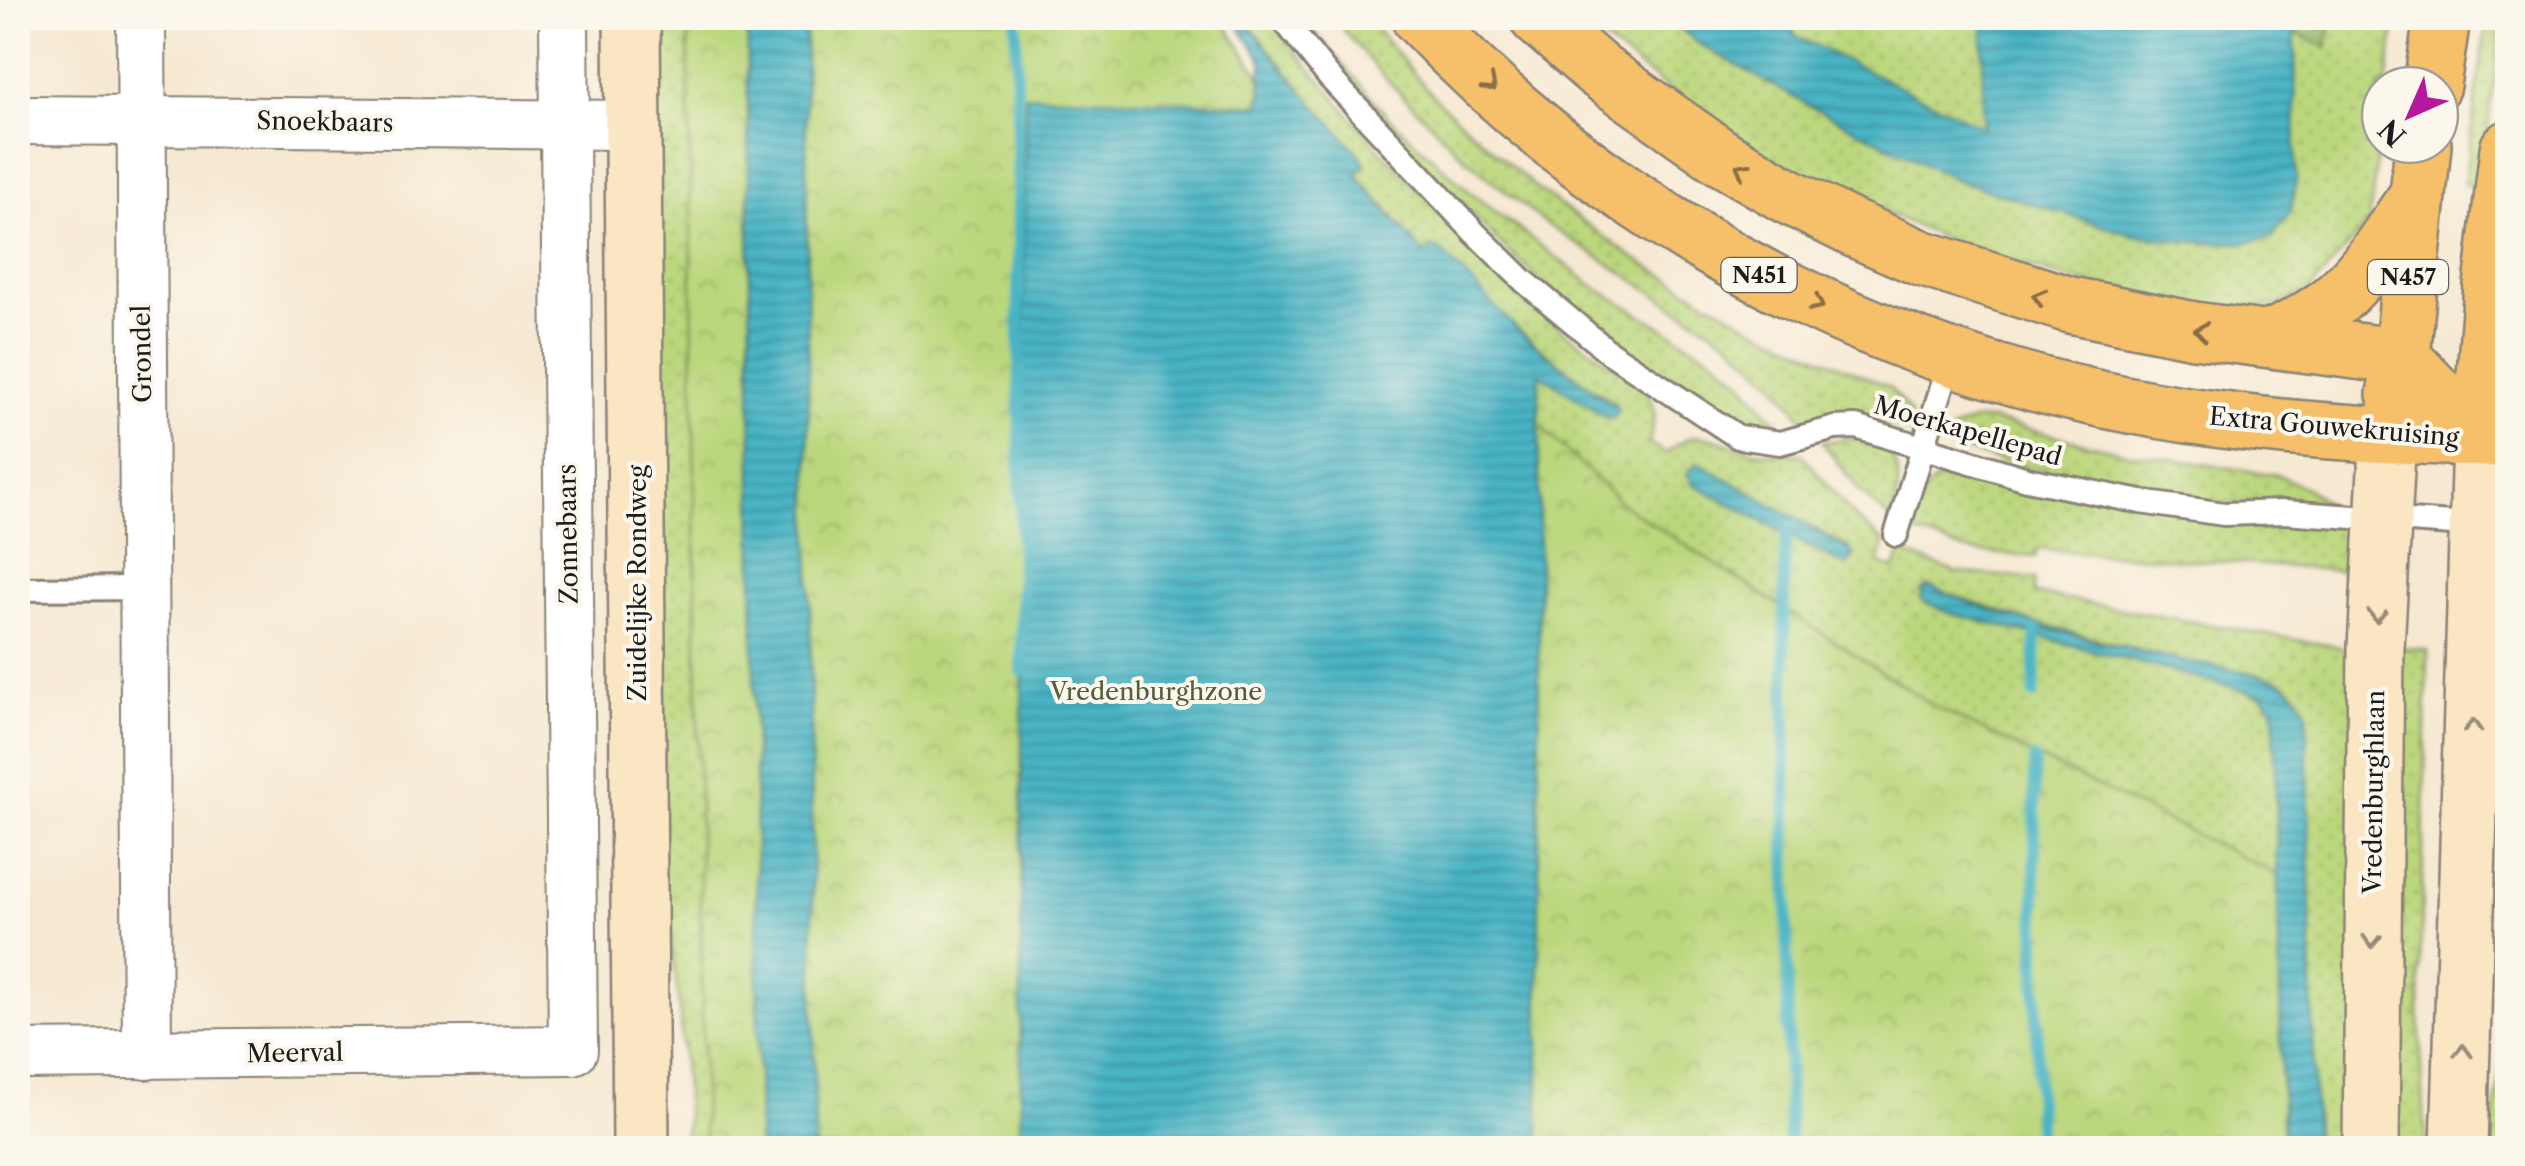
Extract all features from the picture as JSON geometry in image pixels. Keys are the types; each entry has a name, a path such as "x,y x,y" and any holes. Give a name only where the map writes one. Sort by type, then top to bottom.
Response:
{"main road":[{"name":"Zuidelijke Rondweg","path":"632,18 641,1148"},
{"name":"Extra Gouwekruising","path":"1420,18 1527,120 1682,232 1798,295 1950,358 2032,382 2168,411 2388,436 2494,439"},
{"path":"1538,18 1599,71 1688,135 1788,196 1940,265 2070,305 2194,330 2402,357"},
{"path":"2435,65 2442,18"},
{"path":"2459,1148 2493,527 2490,301 2508,149"},
{"path":"2268,339 2310,319 2342,296 2420,171"},
{"name":"N457","path":"2388,436 2402,357 2420,171"},
{"name":"Extra Gouwekruising","path":"2402,357 2494,439"},
{"name":"Vredenburghlaan","path":"2371,1148 2376,648 2388,436"}],"street":[{"name":"Grondel","path":"140,18 147,1054"},
{"name":"Zonnebaars","path":"564,18 573,1050"},
{"name":"Snoekbaars","path":"18,120 633,124"},
{"name":"Meerval","path":"18,1055 573,1050"}],"lane":[{"name":"Moerkapellepad","path":"1282,18 1351,102 1524,281 1595,341 1738,437 1767,443 1792,441 1836,428 1856,427 2027,479 2142,502 2224,514 2284,512 2493,527"},
{"path":"1896,536 1950,358"},
{"path":"18,589 143,588"}],"green space":[{"path":"650,18 747,18 759,1148 683,1148 687,1120 679,1004 657,828"},
{"name":"Vredenburghzone","path":"688,18 1221,18 1318,162 1448,338 1622,504 1937,708 2282,877 2289,1148 704,1148"},
{"path":"1244,18 1268,18 1375,145 1487,259 1562,330 1638,382 1650,397 1655,415 1649,443 1666,454 1688,438 1699,437 1754,451 1803,455 1854,517 1885,542 1878,564 1895,569 1901,552 1955,572 2035,579 2034,594 2350,649 2349,571 2037,549 2035,557 1967,551 1907,530 1924,492 1938,480 1959,472 2281,520 2346,524 2358,548 2359,1148 2315,1148 2304,704 2177,660 2028,621 1928,587 1921,600 1950,613 2262,695 2274,708 2283,1148 1539,1148 1539,372 1607,418 1615,403 1522,333 1440,250 1425,255 1355,173 1313,103","holes":["1698,462 1850,549 1853,556 1848,564 1782,532"]},
{"path":"1295,18 1303,18 1390,119 1471,193 1595,287 1737,376 1785,432 1739,426 1609,339 1509,253 1370,107"},
{"path":"1333,18 1366,18 1439,102 1536,188 1634,258 1753,327 1889,387 1910,412 1913,433 1861,419 1809,426 1774,382 1732,343 1545,223 1465,158 1383,76"},
{"path":"1574,18 2396,18 2390,65 2360,65 2360,165 2376,165 2369,222 2310,290 2276,306 2184,305 2069,279 1963,247 1790,170 1704,116"},
{"path":"2295,18 2331,18 2327,48 2295,33"},
{"path":"2487,18 2503,18 2480,186 2464,184"},
{"path":"1976,420 2122,452 2278,475 2312,491 2327,504 2224,504 2129,489 2008,463 1942,443 1953,429"},
{"path":"1858,437 1885,450 1897,468 1891,520 1860,492 1822,442"},
{"path":"2390,647 2428,650 2419,1016 2426,1148 2383,1148"},
{"path":"2507,1031 2507,1148 2489,1148"}],"water":[{"path":"747,18 805,18 815,1148 759,1148"},
{"path":"1233,18 1244,18 1362,157 1365,167 1356,174 1424,254 1432,247 1440,250 1523,335 1618,409 1614,418 1607,418 1539,373 1539,1148 1020,1148 1025,95 1261,105 1262,60"},
{"path":"1668,18 1794,18 1794,35 1983,127 1983,18 2295,18 2296,182 2291,211 2271,238 2242,243 2132,235 1957,180 1802,102 1699,44"},
{"path":"1698,462 1850,550 1853,556 1848,564 1841,564 1692,483 1687,473"},
{"path":"1931,587 1990,610 2081,637 2263,676 2285,684 2299,697 2307,714 2315,1148 2283,1148 2274,708 2261,695 1950,613 1921,600 1922,590"}],"waterway":[{"path":"1016,18 1022,671"},
{"path":"1787,526 1784,570 1789,1148"},
{"path":"2034,694 2036,630"},
{"path":"2034,759 2038,1148"}]}
